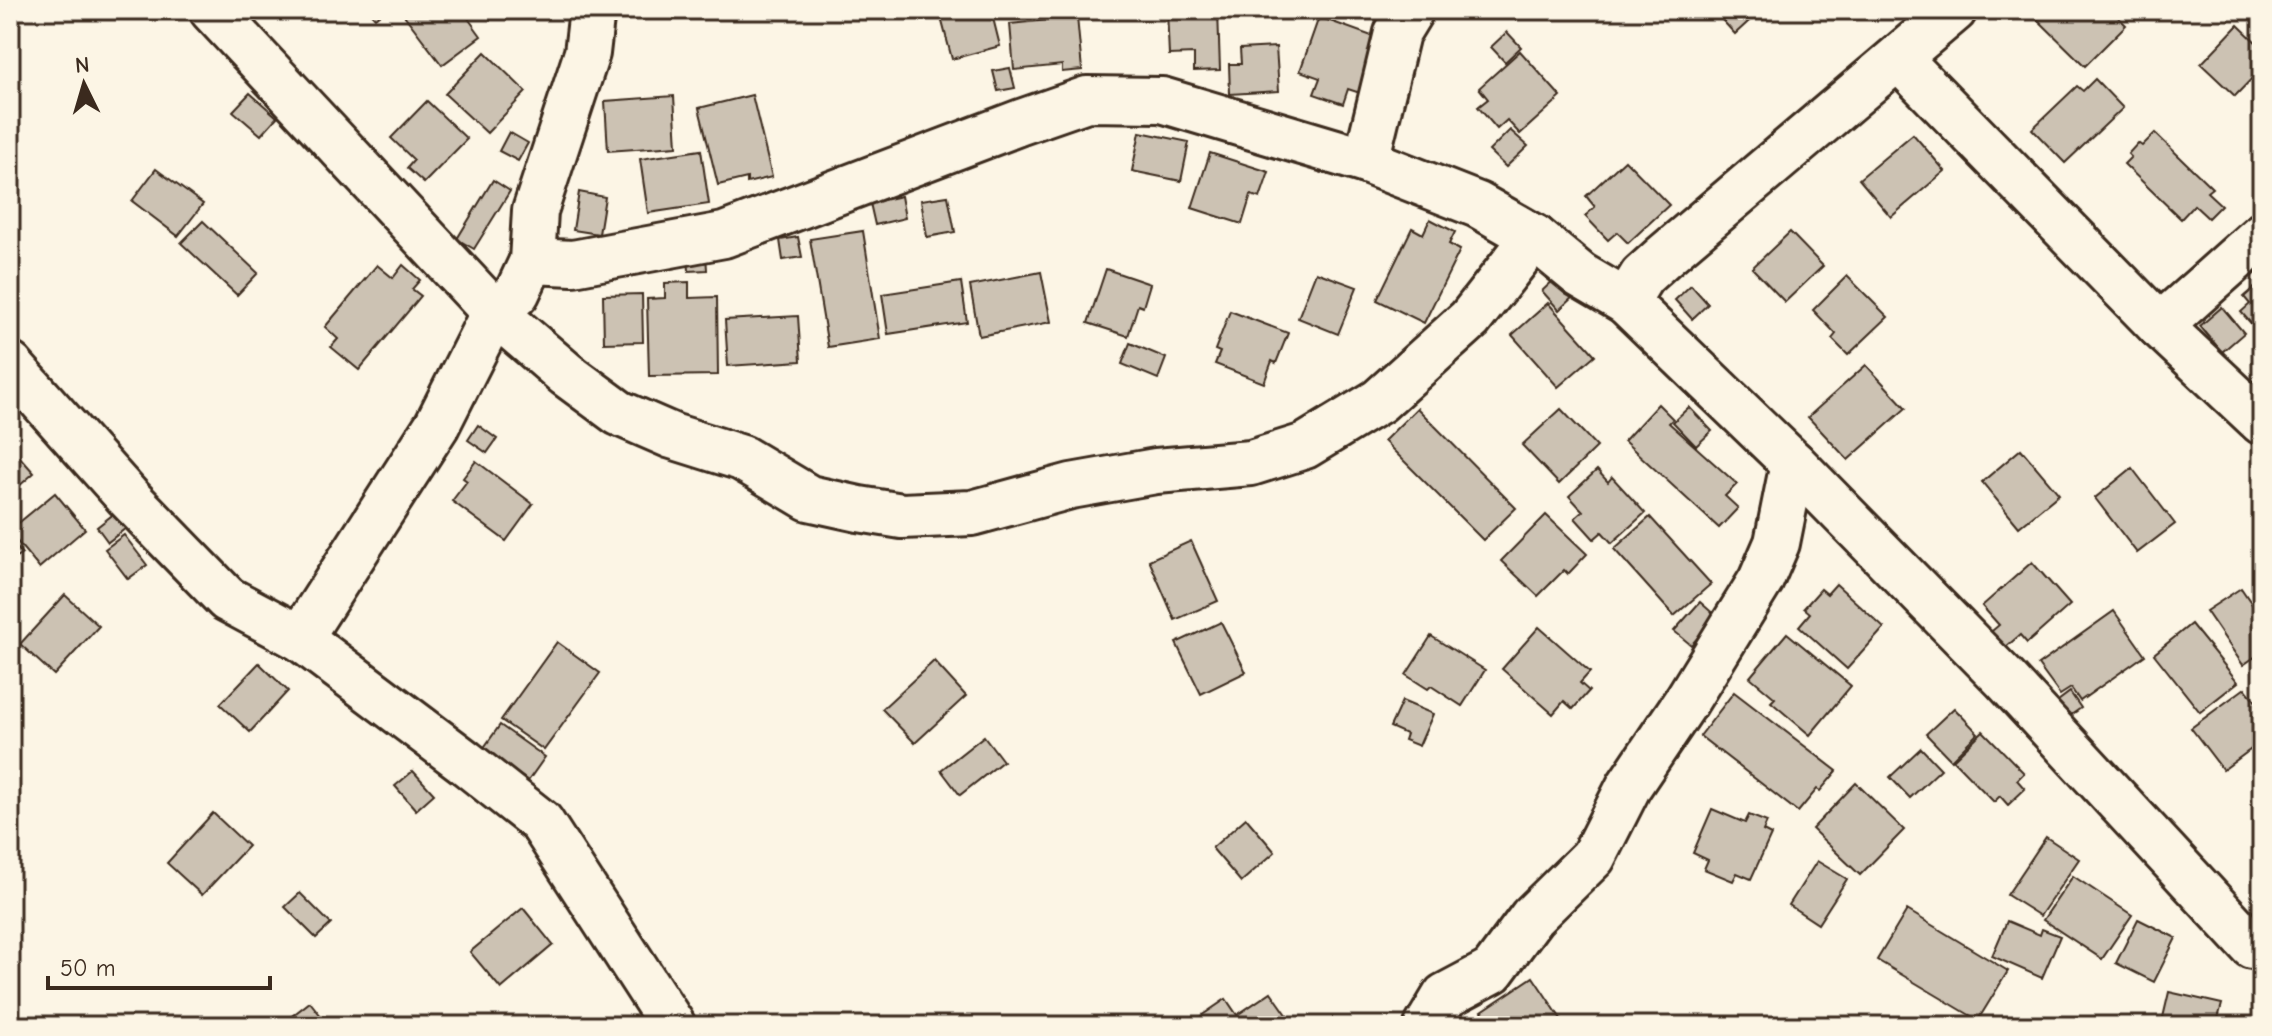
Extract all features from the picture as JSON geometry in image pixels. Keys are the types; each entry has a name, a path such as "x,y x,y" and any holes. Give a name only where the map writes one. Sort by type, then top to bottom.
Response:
{"street":[{"path":"212,10 494,312 566,374 619,413 672,436 742,458 809,498 902,516 972,513 1071,486 1156,471 1251,463 1305,446 1379,401 1470,319 1534,237"},
{"path":"300,638 437,425 494,312 517,293 532,261 535,211 587,53 592,10"},
{"path":"1366,161 1397,33 1411,10"},
{"path":"1626,302 1642,276 1663,257 1954,10"},
{"path":"1899,59 2160,326 2262,422"},
{"path":"532,261 573,263 724,235 1087,99 1162,100 1366,161 1478,205 1534,237 1580,275 1626,302 1793,463 2005,679 2252,946"},
{"path":"2160,326 2262,235"},
{"path":"10,365 127,496 227,599 300,638 541,822 673,1026"},
{"path":"1427,1026 1445,996 1492,971 1541,907 1593,857 1629,786 1687,700 1761,580 1777,543 1793,463"}],"building":[{"path":"368,10 385,10 375,18"},
{"path":"410,10 462,10 481,36 442,65 404,15"},
{"path":"939,10 991,10 1000,46 952,59"},
{"path":"1167,10 1218,10 1220,70 1194,71 1194,54 1169,55"},
{"path":"1713,10 1761,10 1735,34"},
{"path":"2031,10 2111,10 2126,25 2085,66"},
{"path":"1077,17 1082,70 1062,72 1062,65 1014,70 1010,24"},
{"path":"1319,17 1383,40 1363,94 1348,89 1343,104 1314,94 1320,78 1300,71"},
{"path":"2238,25 2262,48 2262,68 2235,96 2201,64"},
{"path":"1507,32 1521,47 1505,62 1491,47"},
{"path":"1276,47 1279,91 1230,94 1229,64 1241,64 1240,49"},
{"path":"1520,51 1561,97 1520,134 1507,120 1497,129 1478,107 1488,99 1479,88"},
{"path":"485,52 526,92 487,133 445,94"},
{"path":"1010,68 1015,88 998,91 993,71"},
{"path":"2095,79 2123,108 2065,163 2032,129 2077,86 2083,91"},
{"path":"250,93 277,117 261,135 233,111"},
{"path":"752,95 772,177 747,183 747,178 718,185 699,108"},
{"path":"674,96 677,146 608,151 605,101"},
{"path":"427,101 467,139 424,183 407,168 414,160 391,138"},
{"path":"1510,130 1528,146 1506,167 1489,151"},
{"path":"509,132 528,143 518,161 499,151"},
{"path":"1140,132 1189,142 1181,181 1132,171"},
{"path":"2155,133 2212,188 2207,192 2221,205 2208,218 2194,205 2181,219 2124,164 2138,143 2142,146"},
{"path":"1913,134 1945,171 1891,217 1859,179"},
{"path":"701,150 709,204 648,213 640,159"},
{"path":"1210,153 1269,172 1260,198 1251,195 1242,224 1192,208"},
{"path":"1625,160 1669,205 1628,243 1617,232 1608,240 1585,216 1595,207 1586,196"},
{"path":"156,169 203,204 178,236 132,201"},
{"path":"493,180 510,191 474,249 457,239"},
{"path":"579,192 605,197 599,234 573,230"},
{"path":"901,196 905,218 875,225 870,203"},
{"path":"948,196 955,232 927,237 921,200"},
{"path":"1430,219 1455,232 1449,244 1460,250 1424,323 1377,300 1412,228 1423,234"},
{"path":"203,221 258,273 237,295 181,243"},
{"path":"863,231 880,339 828,347 810,239"},
{"path":"1790,232 1823,266 1785,302 1752,268"},
{"path":"798,237 802,257 783,260 780,240"},
{"path":"706,255 707,270 689,271 688,256"},
{"path":"377,265 393,278 403,265 420,280 412,289 421,296 359,370 331,347 338,339 325,327"},
{"path":"1106,269 1150,284 1143,307 1138,305 1128,336 1088,323"},
{"path":"1041,272 1051,322 979,336 970,286"},
{"path":"1316,272 1357,287 1338,334 1298,318"},
{"path":"1847,276 1888,317 1848,355 1832,339 1836,334 1813,310"},
{"path":"1557,277 1575,295 1559,310 1542,291"},
{"path":"689,282 689,298 717,297 718,375 649,376 647,299 665,298 665,283"},
{"path":"961,282 967,322 888,334 882,294"},
{"path":"2261,282 2262,336 2241,312 2250,304 2244,297"},
{"path":"1691,285 1708,304 1692,319 1675,300"},
{"path":"642,294 643,342 604,343 603,295"},
{"path":"1548,303 1595,355 1558,387 1512,335"},
{"path":"2222,307 2244,333 2222,352 2200,326"},
{"path":"1230,311 1288,333 1264,383 1215,364 1220,352 1215,350"},
{"path":"798,316 801,361 728,366 725,320"},
{"path":"1130,343 1166,358 1158,379 1122,364"},
{"path":"1866,365 1906,408 1848,460 1808,417"},
{"path":"10,391 26,408 10,423"},
{"path":"1658,404 1673,419 1669,423 1737,484 1725,496 1738,508 1719,528 1624,441"},
{"path":"1689,407 1712,431 1696,446 1673,422"},
{"path":"1417,408 1516,508 1483,540 1384,441"},
{"path":"1561,409 1597,447 1559,484 1522,445"},
{"path":"478,425 497,439 487,453 468,440"},
{"path":"10,446 34,473 10,494"},
{"path":"2021,449 2059,494 2019,527 1982,482"},
{"path":"476,461 533,504 506,541 452,501 467,481 463,478"},
{"path":"2132,468 2175,524 2137,553 2095,498"},
{"path":"1597,470 1608,482 1612,477 1645,513 1612,543 1602,532 1594,539 1575,518 1583,511 1569,496"},
{"path":"55,493 85,529 39,568 10,530"},
{"path":"115,513 126,528 108,542 97,527"},
{"path":"1546,515 1587,554 1568,574 1564,570 1538,596 1501,561"},
{"path":"1650,517 1711,584 1674,616 1614,549"},
{"path":"124,535 147,565 128,579 105,549"},
{"path":"10,539 22,554 10,562"},
{"path":"1191,541 1218,601 1175,620 1149,560"},
{"path":"2032,562 2070,605 2027,643 2020,635 2000,652 1986,636 1999,625 1982,606"},
{"path":"1836,584 1884,628 1847,669 1799,626 1810,613 1804,608 1821,589 1827,594"},
{"path":"2241,588 2254,607 2262,601 2262,652 2243,665 2206,611"},
{"path":"65,595 99,626 54,675 20,644"},
{"path":"1700,602 1717,617 1691,645 1674,631"},
{"path":"2114,611 2145,655 2080,701 2071,688 2060,695 2038,665"},
{"path":"1221,622 1246,672 1201,694 1176,643"},
{"path":"2191,624 2238,682 2200,712 2154,654"},
{"path":"1539,627 1590,672 1580,683 1589,691 1573,709 1564,701 1553,714 1502,669"},
{"path":"1787,633 1851,686 1810,735 1771,702 1775,698 1750,677"},
{"path":"1431,636 1485,670 1462,706 1431,686 1428,689 1406,675"},
{"path":"557,642 600,673 544,750 501,720"},
{"path":"934,661 966,696 915,743 882,709"},
{"path":"259,663 288,691 250,732 220,704"},
{"path":"2245,688 2262,709 2262,741 2223,770 2191,728"},
{"path":"1734,692 1837,771 1798,812 1700,736"},
{"path":"2070,692 2081,708 2061,722 2050,707"},
{"path":"1402,701 1433,714 1419,746 1404,740 1406,734 1390,727"},
{"path":"1954,708 1978,733 1951,760 1926,734"},
{"path":"500,725 545,757 528,781 483,749"},
{"path":"1983,731 2024,773 2017,780 2025,789 2008,805 2000,796 1994,802 1953,760"},
{"path":"984,736 1003,761 960,795 941,770"},
{"path":"1921,748 1941,769 1910,798 1890,777"},
{"path":"413,771 434,794 416,810 395,786"},
{"path":"1856,783 1904,830 1860,875 1812,829"},
{"path":"1712,809 1745,823 1749,815 1767,822 1763,831 1771,835 1751,879 1737,873 1733,881 1704,869 1708,860 1693,853"},
{"path":"213,813 248,846 202,895 167,863"},
{"path":"1246,818 1275,852 1241,882 1212,848"},
{"path":"2046,837 2079,859 2040,916 2007,895"},
{"path":"1817,861 1847,879 1818,924 1789,905"},
{"path":"2073,876 2132,915 2102,959 2043,920"},
{"path":"300,893 331,924 316,938 285,907"},
{"path":"523,908 553,945 501,989 470,952"},
{"path":"1907,910 2008,971 1978,1020 1877,960"},
{"path":"2138,919 2176,938 2154,982 2116,963"},
{"path":"2007,921 2040,935 2042,929 2060,936 2042,978 1992,956"},
{"path":"1533,977 1563,1022 1557,1026 1492,1026 1482,1011"},
{"path":"1271,992 1295,1026 1208,1026 1201,1016 1226,999 1237,1015"},
{"path":"2169,992 2222,1004 2216,1026 2161,1026"},
{"path":"310,1002 329,1026 279,1026"}]}
